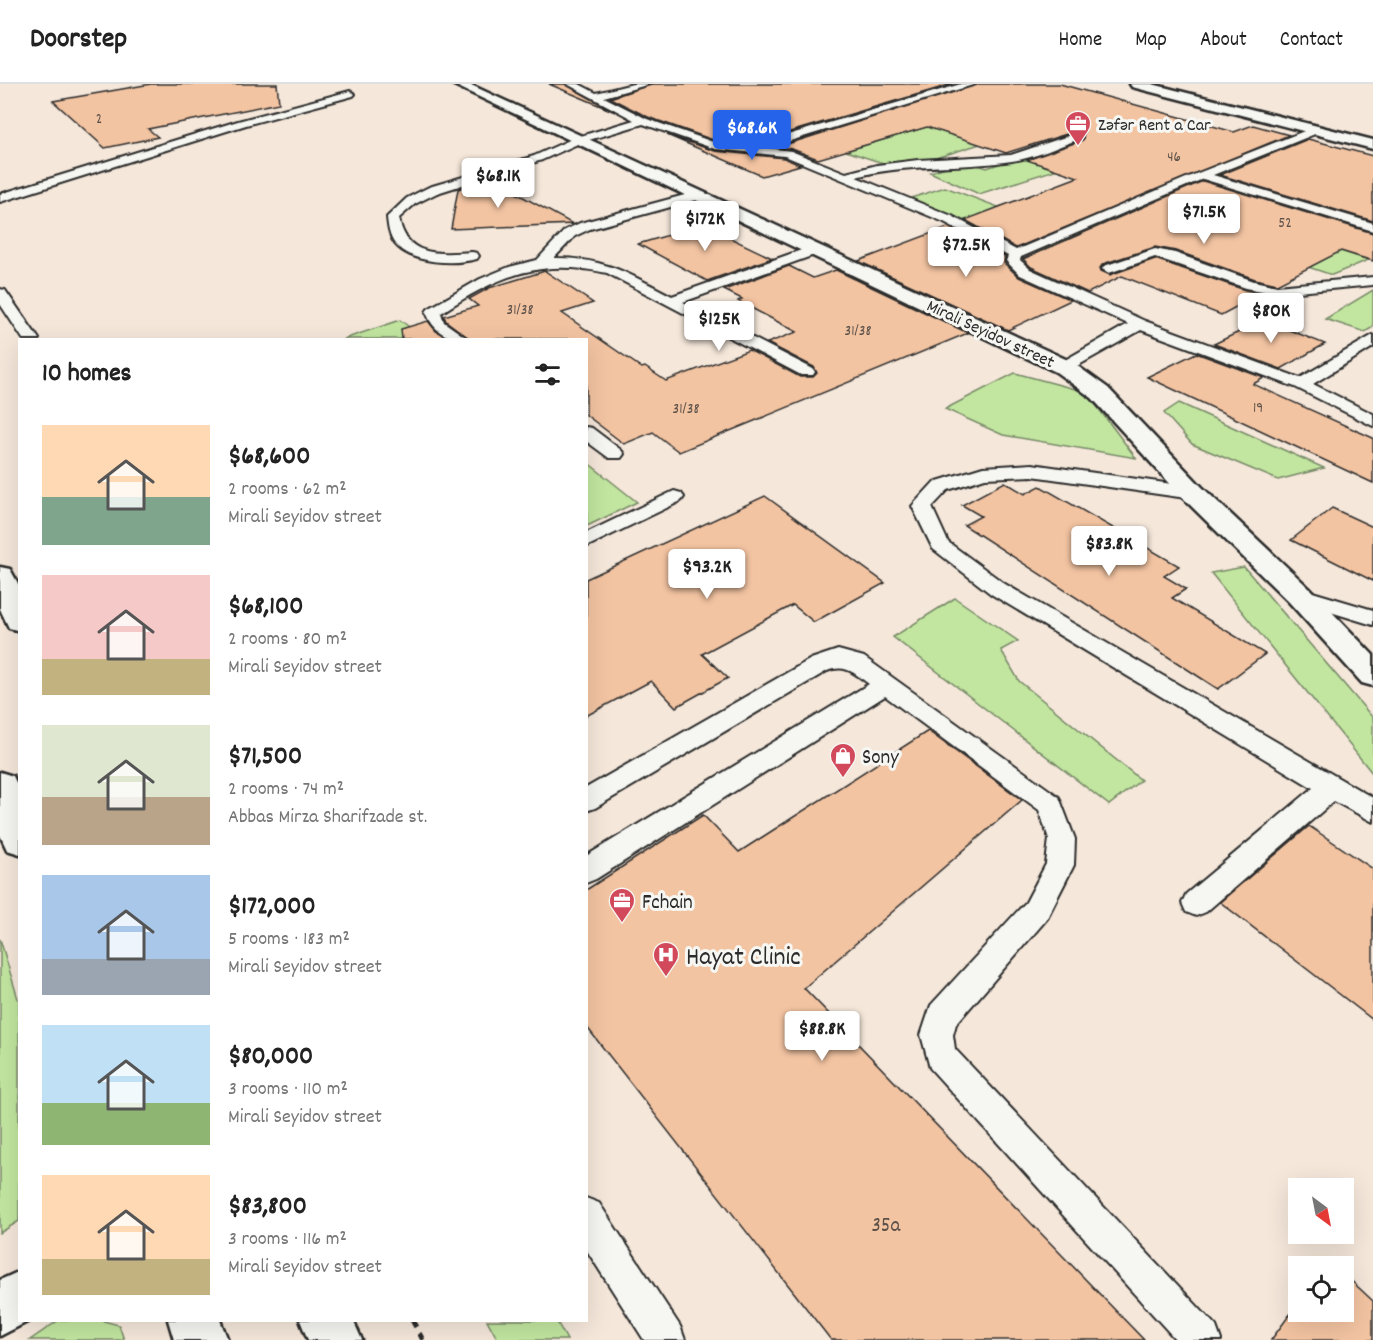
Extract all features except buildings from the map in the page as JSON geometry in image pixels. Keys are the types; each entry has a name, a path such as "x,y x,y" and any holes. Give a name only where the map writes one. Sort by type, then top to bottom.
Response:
{"street":[{"name":"Mirali Seyidov street","path":"458,84 1065,367 1100,393 1192,493 1299,595 1373,675"},
{"path":"1137,84 1316,130 1371,140"},
{"path":"1187,84 1371,140"},
{"path":"0,576 18,616"},
{"path":"0,786 18,834"},
{"path":"0,1310 18,1298"},
{"path":"195,1322 201,1340"},
{"path":"327,1322 335,1340"}],"lane":[{"path":"573,84 643,121 715,146 787,153 847,176 948,219 1015,255"},
{"path":"594,96 645,84"},
{"path":"753,149 971,84"},
{"path":"920,87 938,93"},
{"path":"0,198 242,123 350,94"},
{"path":"472,256 441,258 418,253 399,243 393,230 393,217 411,201 433,190 538,158 578,140 643,121"},
{"path":"1316,130 1202,175 1015,255 1013,261 1025,272 1140,324 1301,384 1373,421"},
{"path":"847,176 878,168 918,163 1011,158 1078,136"},
{"path":"1202,175 1373,227"},
{"path":"542,263 570,232 696,196"},
{"path":"672,301 812,250"},
{"path":"1109,269 1155,253 1170,256 1251,285 1277,290 1373,281"},
{"path":"459,338 438,324 433,312 455,297 507,274 542,263 585,264 611,270 807,372"},
{"path":"0,293 30,338"},
{"path":"1065,367 1140,324"},
{"path":"1301,384 1373,340"},
{"path":"588,434 615,454"},
{"path":"1192,493 1032,470 983,473 941,486 922,506 940,545 998,589 1373,811"},
{"path":"588,540 674,497"},
{"path":"1299,595 1373,618"},
{"path":"588,800 819,665 838,658 856,663 887,684 1050,804 1062,839 1060,865 1036,911 942,1016 936,1035 941,1057 1203,1340"},
{"path":"588,870 887,684"},
{"path":"1196,903 1332,787"},
{"path":"588,1219 666,1340"}],"path":[{"path":"413,1322 423,1340"}],"green space":[{"path":"970,114 980,144 901,169 846,151"},
{"path":"1126,122 1168,134 979,194 930,172 965,161 987,168"},
{"path":"1244,143 1317,164 1238,180 1047,256 1012,245 988,259 932,238 962,229 899,202 945,187 998,207"},
{"path":"1198,205 1368,260 1332,275 1165,219"},
{"path":"1373,290 1373,327 1365,332 1325,319"},
{"path":"400,320 424,338 347,338"},
{"path":"1015,373 1086,392 1136,458 1003,435 945,409"},
{"path":"1179,403 1324,468 1278,480 1192,444 1164,413"},
{"path":"588,463 637,502 588,526"},
{"path":"1244,567 1373,718 1373,774 1211,573"},
{"path":"955,598 1018,641 1001,650 1019,681 1141,780 1109,805 893,637"},
{"path":"0,939 18,999 18,1222 0,1233"},
{"path":"56,1322 108,1322 119,1325 124,1340 30,1340"},
{"path":"488,1322 557,1322 567,1340 498,1340"}],"place":[{"name":"Zəfər Rent a Car","path":"1078,147"},
{"name":"Sony","path":"843,779"},
{"name":"Fchain","path":"622,924"},
{"name":"Hayat Clinic","path":"666,978"}]}
